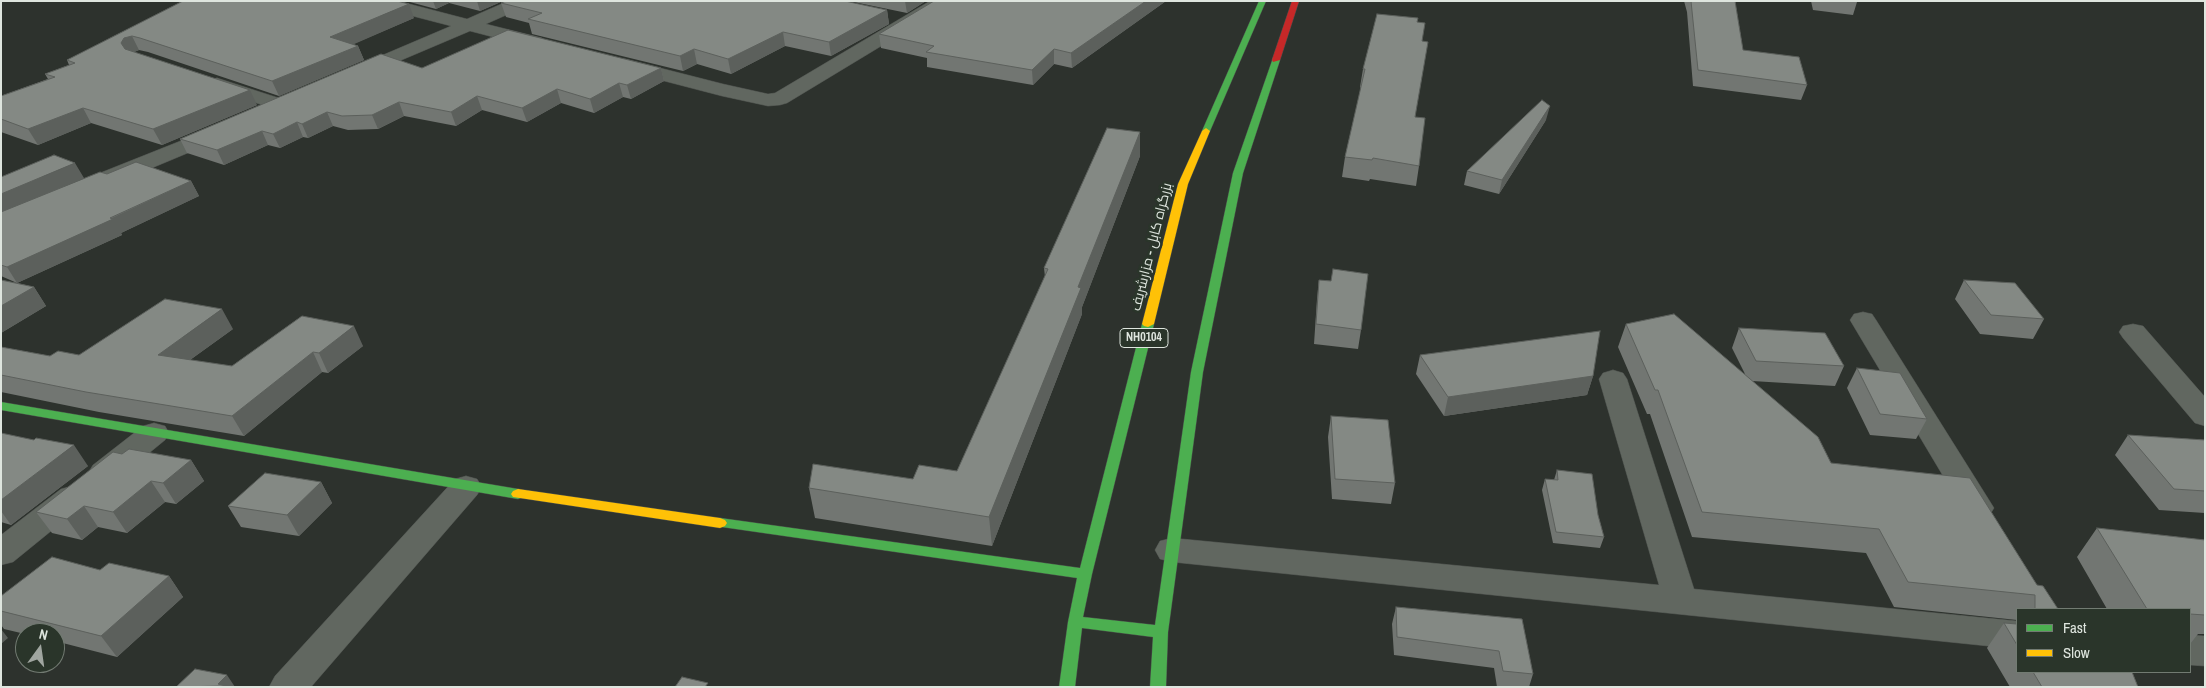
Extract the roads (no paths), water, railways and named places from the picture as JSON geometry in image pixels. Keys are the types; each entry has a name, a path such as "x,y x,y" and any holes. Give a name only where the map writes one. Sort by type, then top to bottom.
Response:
{"main road":[{"name":"بزرگراه کابل - مزارشریف","path":"1067,687 1075,622 1085,574 1183,184 1238,70 1263,1"},
{"path":"1158,687 1161,632 1198,372 1238,172 1266,73 1296,1"},
{"path":"1,406 466,487 1085,574"},
{"path":"1075,622 1161,632"}],"street":[{"path":"376,1 552,47"},
{"path":"343,78 523,1"},
{"path":"609,61 722,90 768,100 780,99 942,1"},
{"path":"883,16 910,21"},
{"path":"91,186 290,101 196,77"},
{"path":"1863,320 1993,533"},
{"path":"2133,332 2205,416"},
{"path":"1613,379 1681,602"},
{"path":"1,553 154,434"},
{"path":"288,687 466,487"},
{"path":"1172,550 2016,635"},
{"path":"2191,650 2205,651"}]}
